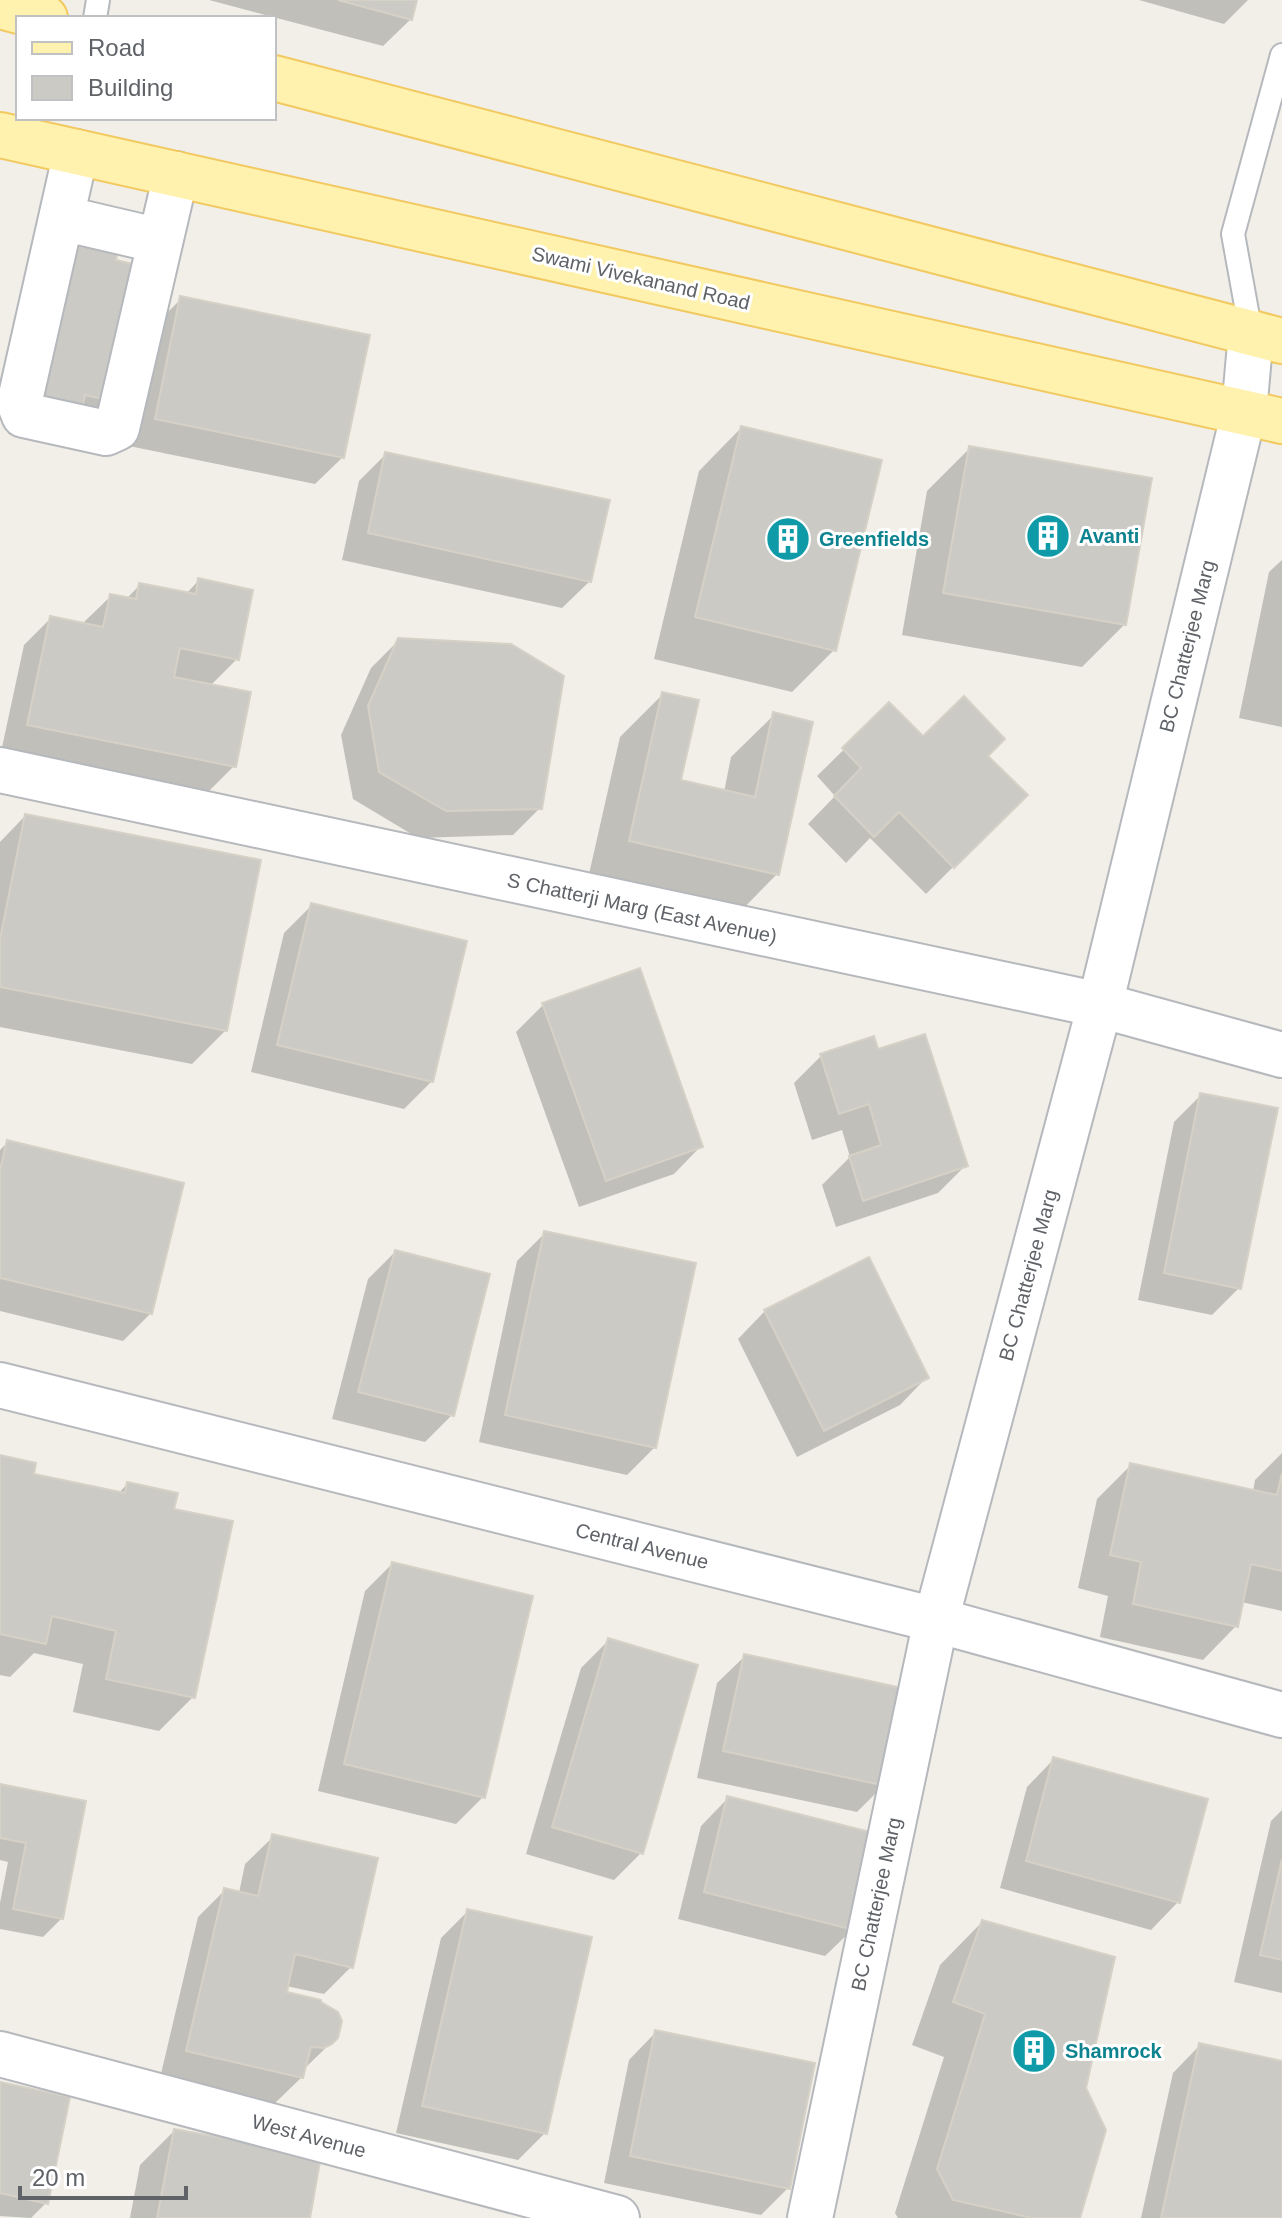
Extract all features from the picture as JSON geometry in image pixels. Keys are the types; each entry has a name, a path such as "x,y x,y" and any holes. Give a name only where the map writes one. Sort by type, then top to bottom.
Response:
{"main road":[{"path":"0,6 38,16"},
{"path":"276,79 1266,337"},
{"name":"Swami Vivekanand Road","path":"0,135 1263,417"}],"street":[{"path":"76,152 20,400 24,415 106,433 115,431 176,174"},
{"path":"62,218 160,241"},
{"name":"BC Chatterjee Marg","path":"810,2218 936,1620 1100,1005 1263,417 1266,337"},
{"name":"S Chatterji Marg (East Avenue)","path":"0,770 1100,1005 1282,1055"},
{"name":"Central Avenue","path":"0,1385 936,1620 1282,1715"},
{"name":"West Avenue","path":"0,2054 617,2218"}],"lane":[{"path":"1266,337 1233,234 1282,55"}],"building":[{"path":"338,0 417,0 412,20"},
{"path":"69,233 119,245 116,260 146,267 112,401 85,395 80,417 30,405"},
{"path":"180,296 370,335 344,458 155,419"},
{"name":"Greenfields","path":"741,426 882,460 836,651 695,617"},
{"name":"Avanti","path":"969,446 1152,478 1126,625 943,593"},
{"path":"385,452 610,500 591,582 368,533"},
{"path":"198,578 253,590 239,660 180,648 174,677 251,692 236,767 27,725 50,616 103,627 110,594 136,599 139,583 196,594"},
{"path":"398,638 511,644 564,676 542,809 446,811 379,772 368,706"},
{"path":"662,692 699,700 681,780 755,797 773,712 813,722 779,875 629,841"},
{"path":"964,696 1005,739 988,756 1028,795 954,868 899,812 874,837 834,796 861,768 842,748 889,702 923,736"},
{"path":"25,814 261,860 227,1031 0,987 0,939"},
{"path":"311,903 467,941 433,1082 277,1045"},
{"path":"640,968 703,1147 606,1181 542,1003"},
{"path":"925,1034 968,1166 863,1201 849,1156 881,1145 869,1104 839,1114 820,1054 874,1036 878,1049"},
{"path":"1200,1093 1278,1108 1241,1289 1164,1273"},
{"path":"7,1140 184,1183 152,1314 0,1278 0,1170"},
{"path":"544,1231 696,1263 656,1448 505,1415"},
{"path":"395,1250 490,1274 454,1416 358,1392"},
{"path":"869,1257 929,1378 824,1431 764,1310"},
{"path":"0,1455 36,1463 34,1474 125,1493 127,1482 178,1493 174,1509 233,1521 195,1698 106,1679 116,1631 52,1616 46,1644 0,1634"},
{"path":"1130,1463 1277,1495 1282,1473 1282,1571 1251,1564 1238,1627 1133,1604 1141,1562 1110,1555"},
{"path":"392,1562 533,1596 485,1798 344,1764"},
{"path":"608,1638 698,1665 643,1854 552,1827"},
{"path":"744,1654 907,1689 886,1786 723,1751"},
{"path":"1053,1757 1208,1799 1180,1903 1026,1861"},
{"path":"0,1784 86,1801 63,1919 13,1909 26,1843 0,1838"},
{"path":"727,1796 878,1834 854,1930 704,1892"},
{"path":"272,1834 378,1858 353,1968 295,1954 287,1992 321,2000 338,2012 342,2021 338,2038 332,2044 324,2048 311,2047 303,2078 186,2051 224,1888 258,1896"},
{"path":"1282,1859 1282,1960 1260,1955"},
{"path":"467,1909 592,1937 547,2134 422,2106"},
{"name":"Shamrock","path":"982,1920 1115,1957 1086,2088 1106,2130 1080,2218 1032,2218 953,2200 937,2169 985,2014 953,2002"},
{"path":"655,2030 815,2063 790,2189 630,2156"},
{"path":"1199,2043 1282,2061 1282,2218 1161,2218"},
{"path":"0,2082 70,2097 48,2204 0,2193"},
{"path":"174,2129 321,2156 310,2218 157,2218"}],"place":[{"name":"Avanti","path":"1048,536"},
{"name":"Greenfields","path":"788,539"},
{"name":"Shamrock","path":"1034,2051"}]}
